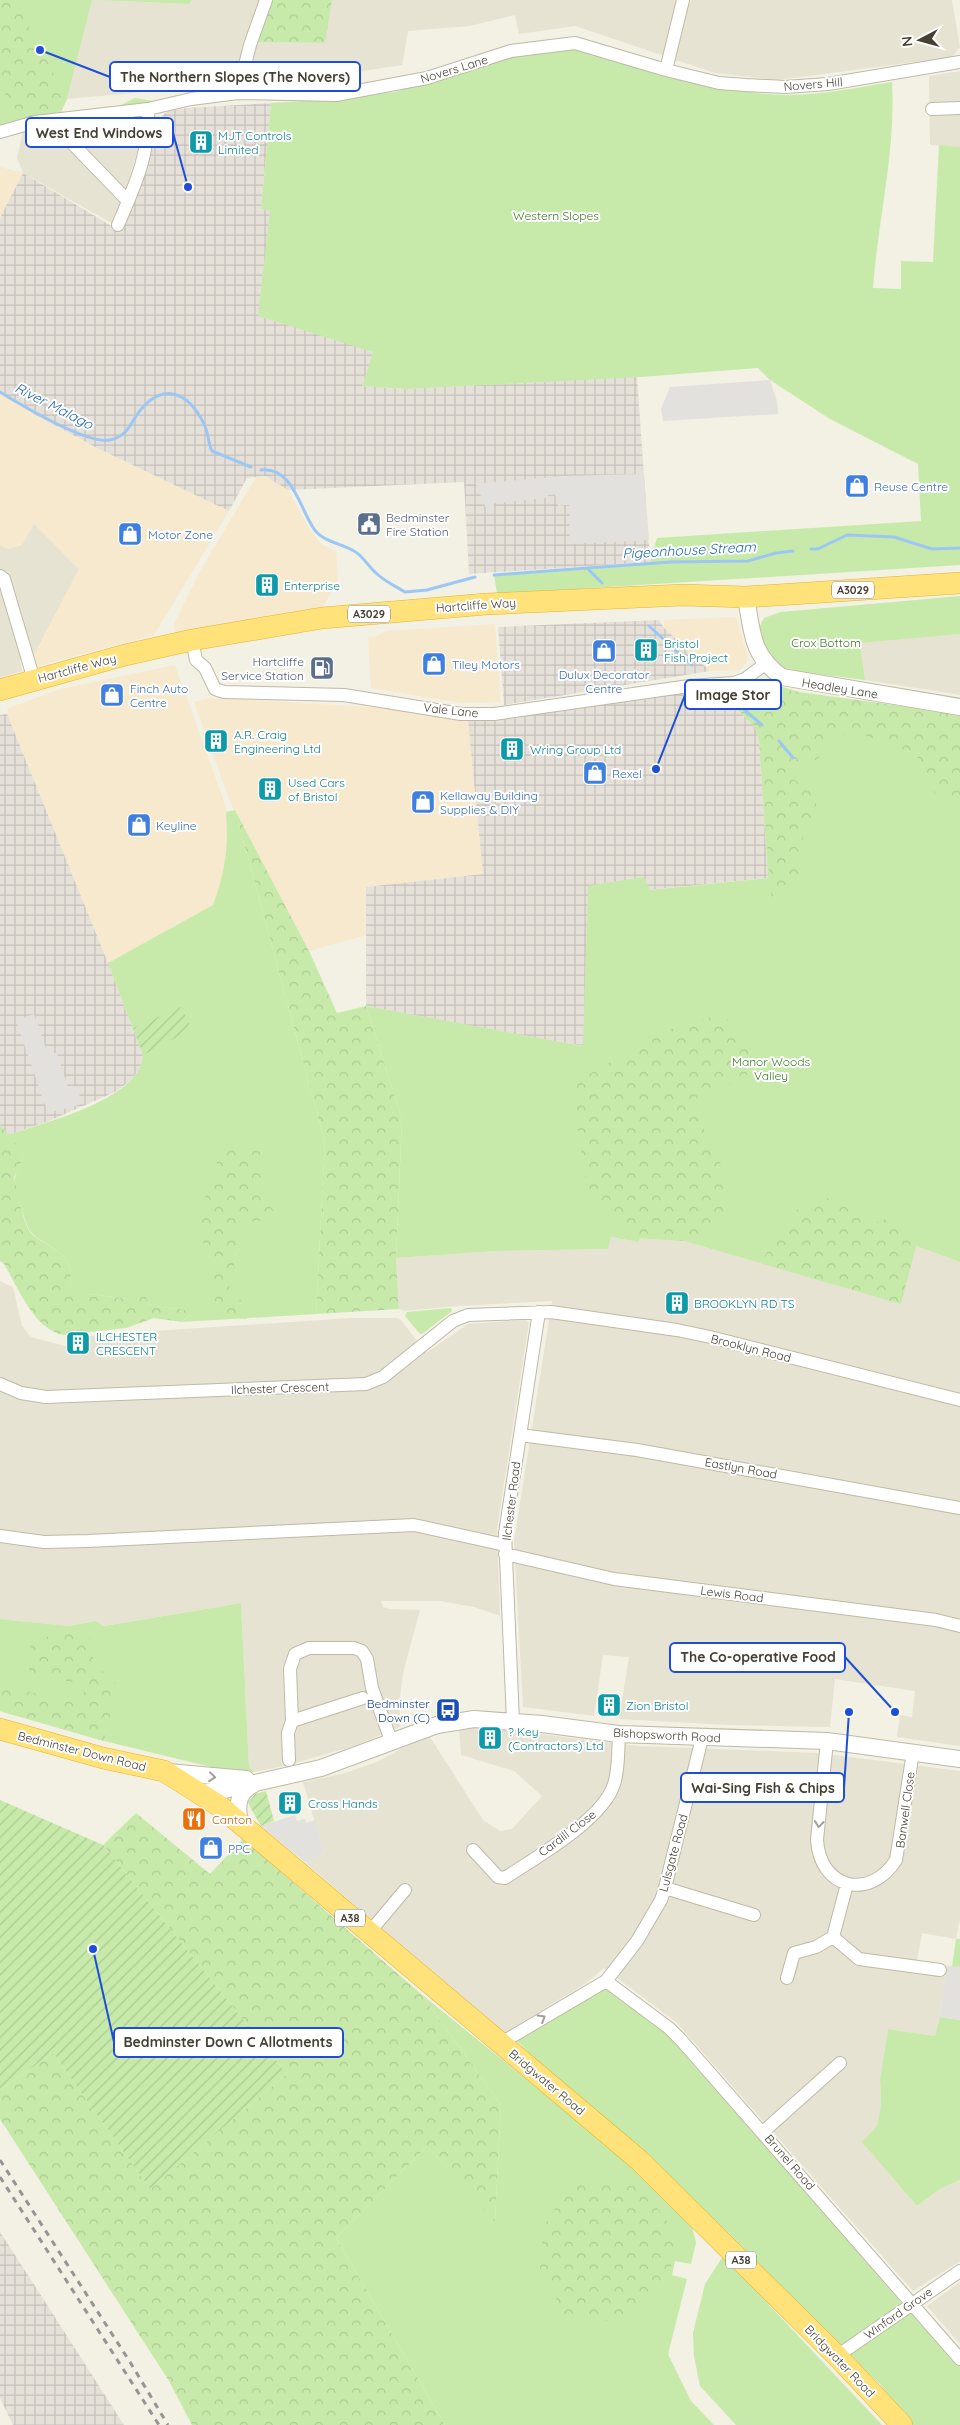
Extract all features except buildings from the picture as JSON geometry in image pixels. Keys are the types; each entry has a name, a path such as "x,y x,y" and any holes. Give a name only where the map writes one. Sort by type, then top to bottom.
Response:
{"highway":[{"name":"Hartcliffe Way","path":"0,690 192,640 322,618 486,604 683,595 746,597 960,583"},
{"name":"Bedminster Down Road","path":"0,1729 103,1758 164,1771"},
{"name":"Bridgwater Road","path":"164,1771 200,1793 240,1824 368,1934 639,2160 837,2356 902,2425"}],"street":[{"path":"0,132 59,119 148,109 191,99 238,93 250,44 266,0"},
{"path":"666,70 684,0"},
{"name":"Novers Lane","path":"238,93 336,95 394,86 427,78 511,52 575,43 666,70"},
{"name":"Novers Hill","path":"666,70 719,83 785,87 828,84 960,62"},
{"path":"932,109 960,108"},
{"path":"118,225 145,154 149,130 148,109"},
{"path":"67,138 128,201"},
{"path":"0,576 4,579 34,680"},
{"name":"Headley Lane","path":"746,597 754,645 765,664 782,677 960,707"},
{"name":"Vale Lane","path":"192,640 196,660 205,668 215,689 224,692 344,695 461,714 494,714 689,686 734,683 745,679 765,664"},
{"name":"Ilchester Crescent","path":"0,1384 21,1393 46,1396 366,1384 383,1377 460,1317 539,1312"},
{"name":"Brooklyn Road","path":"539,1312 677,1330 960,1400"},
{"name":"Ilchester Road","path":"513,1722 505,1550 539,1312"},
{"name":"Eastlyn Road","path":"520,1435 637,1450 960,1508"},
{"path":"0,1536 44,1542 88,1541 414,1525 505,1550"},
{"name":"Lewis Road","path":"505,1550 614,1579 936,1620 960,1626"},
{"path":"289,1760 288,1734 292,1720 290,1669 295,1654 309,1648 354,1648 362,1652 367,1658 372,1688 392,1743"},
{"path":"292,1720 363,1698"},
{"name":"Bishopsworth Road","path":"200,1793 320,1768 437,1725 474,1719 620,1734 827,1741 960,1759"},
{"name":"Cardill Close","path":"473,1850 498,1877 505,1878 586,1821 607,1799 614,1783 620,1734"},
{"name":"Lulsgate Road","path":"501,2043 606,1981 638,1941 665,1888 702,1738"},
{"path":"787,1978 794,1953 816,1946 833,1937 847,1884 832,1877 823,1867 818,1855 817,1840 827,1741"},
{"name":"Banwell Close","path":"847,1884 864,1884 878,1880 890,1870 896,1860 913,1752"},
{"name":"Bishopsworth Road","path":"164,1771 263,1780"},
{"name":"Bishopsworth Road","path":"240,1824 238,1802 242,1792 263,1780"},
{"path":"665,1888 754,1915"},
{"path":"368,1934 405,1890"},
{"path":"833,1937 859,1959 940,1970"},
{"name":"Brunel Road","path":"606,1981 669,2028 764,2132 960,2359"},
{"path":"764,2132 840,2063"},
{"name":"Winford Grove","path":"837,2356 960,2271"}],"shaded area":[{"path":"92,0 189,4 192,0 271,0 255,42 324,43 332,0 952,0 960,47 952,57 778,80 715,73 575,26 519,34 515,15 469,26 408,31 402,65 350,73 67,99"},
{"path":"960,71 960,147 930,145 929,76"},
{"path":"271,103 261,209 270,211 373,353 362,386 407,389 637,376 650,562 469,574 464,482 288,490 265,476 247,478 229,511 97,448 34,414 0,392 0,218 23,173 120,231 160,118 168,111"},
{"path":"108,122 129,122 136,127 141,139 115,225 23,173 17,158 23,131"},
{"path":"0,167 23,173 0,218"},
{"path":"770,380 777,401 778,414 663,421 661,409 670,387"},
{"name":"Motor Zone","path":"0,392 34,414 97,448 229,511 154,635 37,666 34,655 79,569 34,524 22,545 9,549 0,545"},
{"path":"644,474 649,540 570,544 569,505 558,506 557,497 554,494 548,495 547,498 495,503 492,509 487,511 476,484 565,476"},
{"path":"265,476 288,490 309,528 321,544 336,552 338,580 319,614 175,632 174,624 199,573 256,477"},
{"path":"34,523 79,569 34,655 20,660 22,671 0,678 0,545 9,549"},
{"path":"736,617 747,655 746,663 740,670 710,671 664,628 664,620"},
{"path":"659,620 664,628 710,671 504,705 498,627"},
{"name":"Tiley Motors","path":"495,624 501,702 462,703 371,688 368,637 387,631"},
{"path":"960,634 960,695 865,680 860,642"},
{"name":"Keyline","path":"175,665 226,807 228,837 224,877 213,905 108,963 7,714 8,708 61,689"},
{"path":"732,691 725,698 755,727 759,740 768,878 649,890 588,886 584,1046 366,1006 366,887 483,874 468,720 520,715 669,694"},
{"path":"210,698 372,707 468,720 483,874 367,887 367,935 309,951 266,874 231,804 194,702"},
{"path":"7,714 108,963 143,1055 140,1069 130,1081 115,1092 49,1121 8,1135 0,1125 0,715"},
{"path":"34,1014 46,1049 51,1053 57,1053 68,1087 77,1086 82,1104 48,1113 16,1021"},
{"path":"610,1237 638,1242 640,1237 684,1241 901,1304 916,1246 960,1262 960,1746 897,1737 900,1715 912,1717 915,1691 835,1679 830,1727 730,1725 619,1719 629,1657 603,1655 594,1716 523,1707 514,1541 552,1301 404,1311 399,1309 396,1258 497,1251 608,1249"},
{"path":"0,1281 13,1287 22,1326 31,1337 65,1346 73,1338 109,1334 351,1318 397,1318 401,1320 426,1353 468,1324 525,1320 529,1322 497,1529 500,1616 474,1607 440,1601 381,1601 383,1607 389,1609 420,1610 403,1673 400,1697 400,1727 351,1747 284,1766 254,1772 249,1767 241,1603 103,1626 95,1621 69,1626 0,1619"},
{"path":"473,1726 638,1746 819,1753 960,1771 960,1919 956,1939 922,1933 915,1972 946,1976 940,2017 935,2036 888,2029 880,2079 881,2105 877,2126 917,2206 940,2189 960,2180 960,2261 913,2291 676,2022 604,1968 585,1984 504,2033 307,1864 324,1852 303,1782 342,1774 377,1762 428,1734 483,1820 500,1831 512,1829 542,1796 514,1771 461,1755 459,1728"},
{"path":"295,1815 297,1821 305,1819 306,1823 315,1820 324,1852 307,1864 261,1826"},
{"path":"947,1966 960,1967 960,2020 940,2017"},
{"path":"0,2232 124,2425 13,2425 0,2398"},
{"path":"960,2282 960,2344 927,2306"}],"green space":[{"path":"0,0 92,0 67,99 61,112 0,126"},
{"path":"0,0 22,0 18,5 67,99 61,112 22,120 0,86"},
{"path":"94,0 192,0 189,4"},
{"path":"271,0 332,0 325,43 254,42"},
{"name":"Western Slopes","path":"575,48 666,76 710,86 756,93 813,94 892,82 893,108 889,159 873,288 901,289 901,261 933,262 939,145 960,147 960,565 497,594 494,575 650,562 657,538 921,521 918,464 830,419 770,380 758,368 640,377 407,389 362,386 373,352 258,316 270,211 261,209 271,103 337,99 395,92 512,53"},
{"path":"135,98 159,102 119,106"},
{"name":"Crox Bottom","path":"960,596 960,634 860,643 865,680 784,670 770,660 757,632 764,618 781,612"},
{"name":"Manor Woods Valley","path":"770,683 960,742 960,1262 916,1246 901,1304 684,1241 640,1238 638,1242 611,1237 608,1249 497,1251 396,1258 402,1119 366,1006 583,1046 588,886 644,877 650,890 768,878 759,740 755,727 725,697 732,691"},
{"path":"770,683 792,691 960,714 960,805 937,797 922,773 920,759 909,753 874,738 849,734 824,738 823,755 809,764 792,770 791,778 811,794 817,804 821,819 803,837 796,887 772,905 759,740 755,727 725,697 732,691"},
{"path":"235,810 325,1142 316,1314 182,1322 191,1314 182,1310 149,1304 145,1295 128,1299 91,1294 77,1298 72,1288 69,1265 66,1259 62,1254 31,1232 26,1223 15,1181 17,1170 24,1155 8,1135 80,1111 98,1103 129,1082 139,1070 143,1055 108,963 213,905 221,882 225,860 227,837 226,812"},
{"path":"235,810 309,951 337,1013 366,1006 402,1119 396,1258 399,1309 316,1314 325,1142"},
{"path":"181,1007 192,1029 143,1055 133,1028"},
{"path":"722,1014 758,1050 760,1068 725,1086 698,1096 696,1112 724,1171 727,1219 684,1241 640,1238 638,1242 587,1189 571,1084 671,1029"},
{"path":"0,1125 15,1143 23,1148 24,1155 14,1177 28,1229 66,1259 70,1269 72,1288 77,1297 91,1294 128,1299 134,1294 145,1295 149,1304 182,1309 192,1313 182,1322 154,1318 126,1328 64,1335 44,1325 28,1306 4,1264 0,1261"},
{"path":"229,1145 261,1152 258,1164 262,1175 258,1181 260,1195 273,1210 270,1215 262,1220 254,1222 239,1220 236,1226 241,1237 240,1255 233,1259 235,1270 230,1278 229,1292 236,1299 246,1301 249,1312 246,1319 232,1317 215,1310 213,1264 203,1243 206,1229 201,1220 205,1197 213,1182 216,1165"},
{"path":"824,1196 877,1222 888,1219 916,1246 901,1304 760,1263 791,1217 805,1201"},
{"path":"451,1308 452,1311 422,1334 405,1316 407,1312"},
{"path":"241,1603 249,1767 254,1772 236,1773 104,1741 0,1711 0,1619 69,1626 95,1621 104,1626"},
{"path":"86,1630 91,1640 94,1664 115,1682 113,1705 104,1741 0,1711 0,1677 14,1688 74,1703 82,1700 84,1691 82,1684 32,1674 29,1670 29,1654 30,1647 34,1641 43,1637 56,1636 64,1631"},
{"path":"266,1791 274,1821 261,1826 248,1803 255,1794"},
{"path":"0,1800 103,1845 287,2074 150,2189 53,2053 0,2090"},
{"path":"136,1813 210,1874 243,1839 421,1994 501,2105 495,2222 427,2146 336,2238 445,2425 192,2425 169,2381 0,2119 0,2090 53,2053 150,2189 287,2074 103,1845"},
{"path":"956,1939 960,1939 960,1967 952,1967"},
{"path":"604,1989 608,1989 664,2030 881,2275 885,2284 901,2304 840,2347 730,2234 674,2181 547,2070 516,2040"},
{"path":"421,1994 626,2160 691,2222 696,2243 691,2264 675,2261 672,2275 687,2279 668,2354 691,2401 714,2425 445,2425 336,2238 427,2146 495,2221 501,2105"},
{"path":"940,2017 960,2020 960,2180 940,2189 917,2206 862,2142 877,2126 881,2105 880,2079 888,2029 935,2036"},
{"path":"570,2184 616,2184 640,2187 666,2219 676,2248 667,2283 655,2298 609,2321 564,2314 540,2269 544,2226"},
{"path":"723,2256 882,2425 736,2425 700,2386 694,2356 693,2333 705,2284"},
{"path":"912,2311 960,2365 960,2425 910,2425 880,2384 852,2360 850,2353"}],"waterway":[{"name":"River Malago","path":"0,392 55,423 100,440 110,440 122,435 144,406 153,399 161,395 177,395 185,399 198,413 205,426 212,451 251,467"},
{"name":"River Malago","path":"261,470 272,471 281,475 288,482 314,529 322,537 357,553 379,576 405,592 427,590 475,577"},
{"name":"Pigeonhouse Stream","path":"811,549 818,549 847,535 894,537 932,549 960,548"},
{"name":"Pigeonhouse Stream","path":"587,568 671,562 748,561 776,553 793,551"},
{"name":"River Malago","path":"494,575 587,568 602,583"},
{"name":"River Malago","path":"649,626 692,665"},
{"name":"River Malago","path":"731,698 762,725"},
{"name":"River Malago","path":"779,741 793,758"}],"railway":[{"path":"0,2160 130,2362 168,2425"},
{"path":"0,2177 159,2425"}],"place":[{"name":"The Northern Slopes (The Novers)","path":"40,50"},
{"name":"MJT Controls Limited","path":"201,142"},
{"name":"West End Windows","path":"188,187"},
{"name":"Reuse Centre","path":"857,486"},
{"name":"Bedminster Fire Station","path":"369,524"},
{"name":"Motor Zone","path":"130,534"},
{"name":"Enterprise","path":"267,585"},
{"name":"Bristol Fish Project","path":"646,650"},
{"name":"Dulux Decorator Centre","path":"604,651"},
{"name":"Tiley Motors","path":"434,664"},
{"name":"Hartcliffe Service Station","path":"322,668"},
{"name":"Finch Auto Centre","path":"112,695"},
{"name":"A.R. Craig Engineering Ltd","path":"216,741"},
{"name":"Wring Group Ltd","path":"512,749"},
{"name":"Image Stor","path":"656,769"},
{"name":"Rexel","path":"595,773"},
{"name":"Used Cars of Bristol","path":"270,789"},
{"name":"Kellaway Building Supplies & DIY","path":"423,802"},
{"name":"Keyline","path":"139,825"},
{"name":"BROOKLYN RD TS","path":"677,1303"},
{"name":"ILCHESTER CRESCENT","path":"78,1343"},
{"name":"Zion Bristol","path":"609,1705"},
{"name":"Bedminster Down (C)","path":"448,1710"},
{"name":"Wai-Sing Fish & Chips","path":"849,1712"},
{"name":"The Co-operative Food","path":"895,1712"},
{"name":"? Key (Contractors) Ltd","path":"490,1738"},
{"name":"Cross Hands","path":"290,1803"},
{"name":"Canton","path":"194,1819"},
{"name":"PPC","path":"211,1848"},
{"name":"Bedminster Down C Allotments","path":"93,1949"}]}
